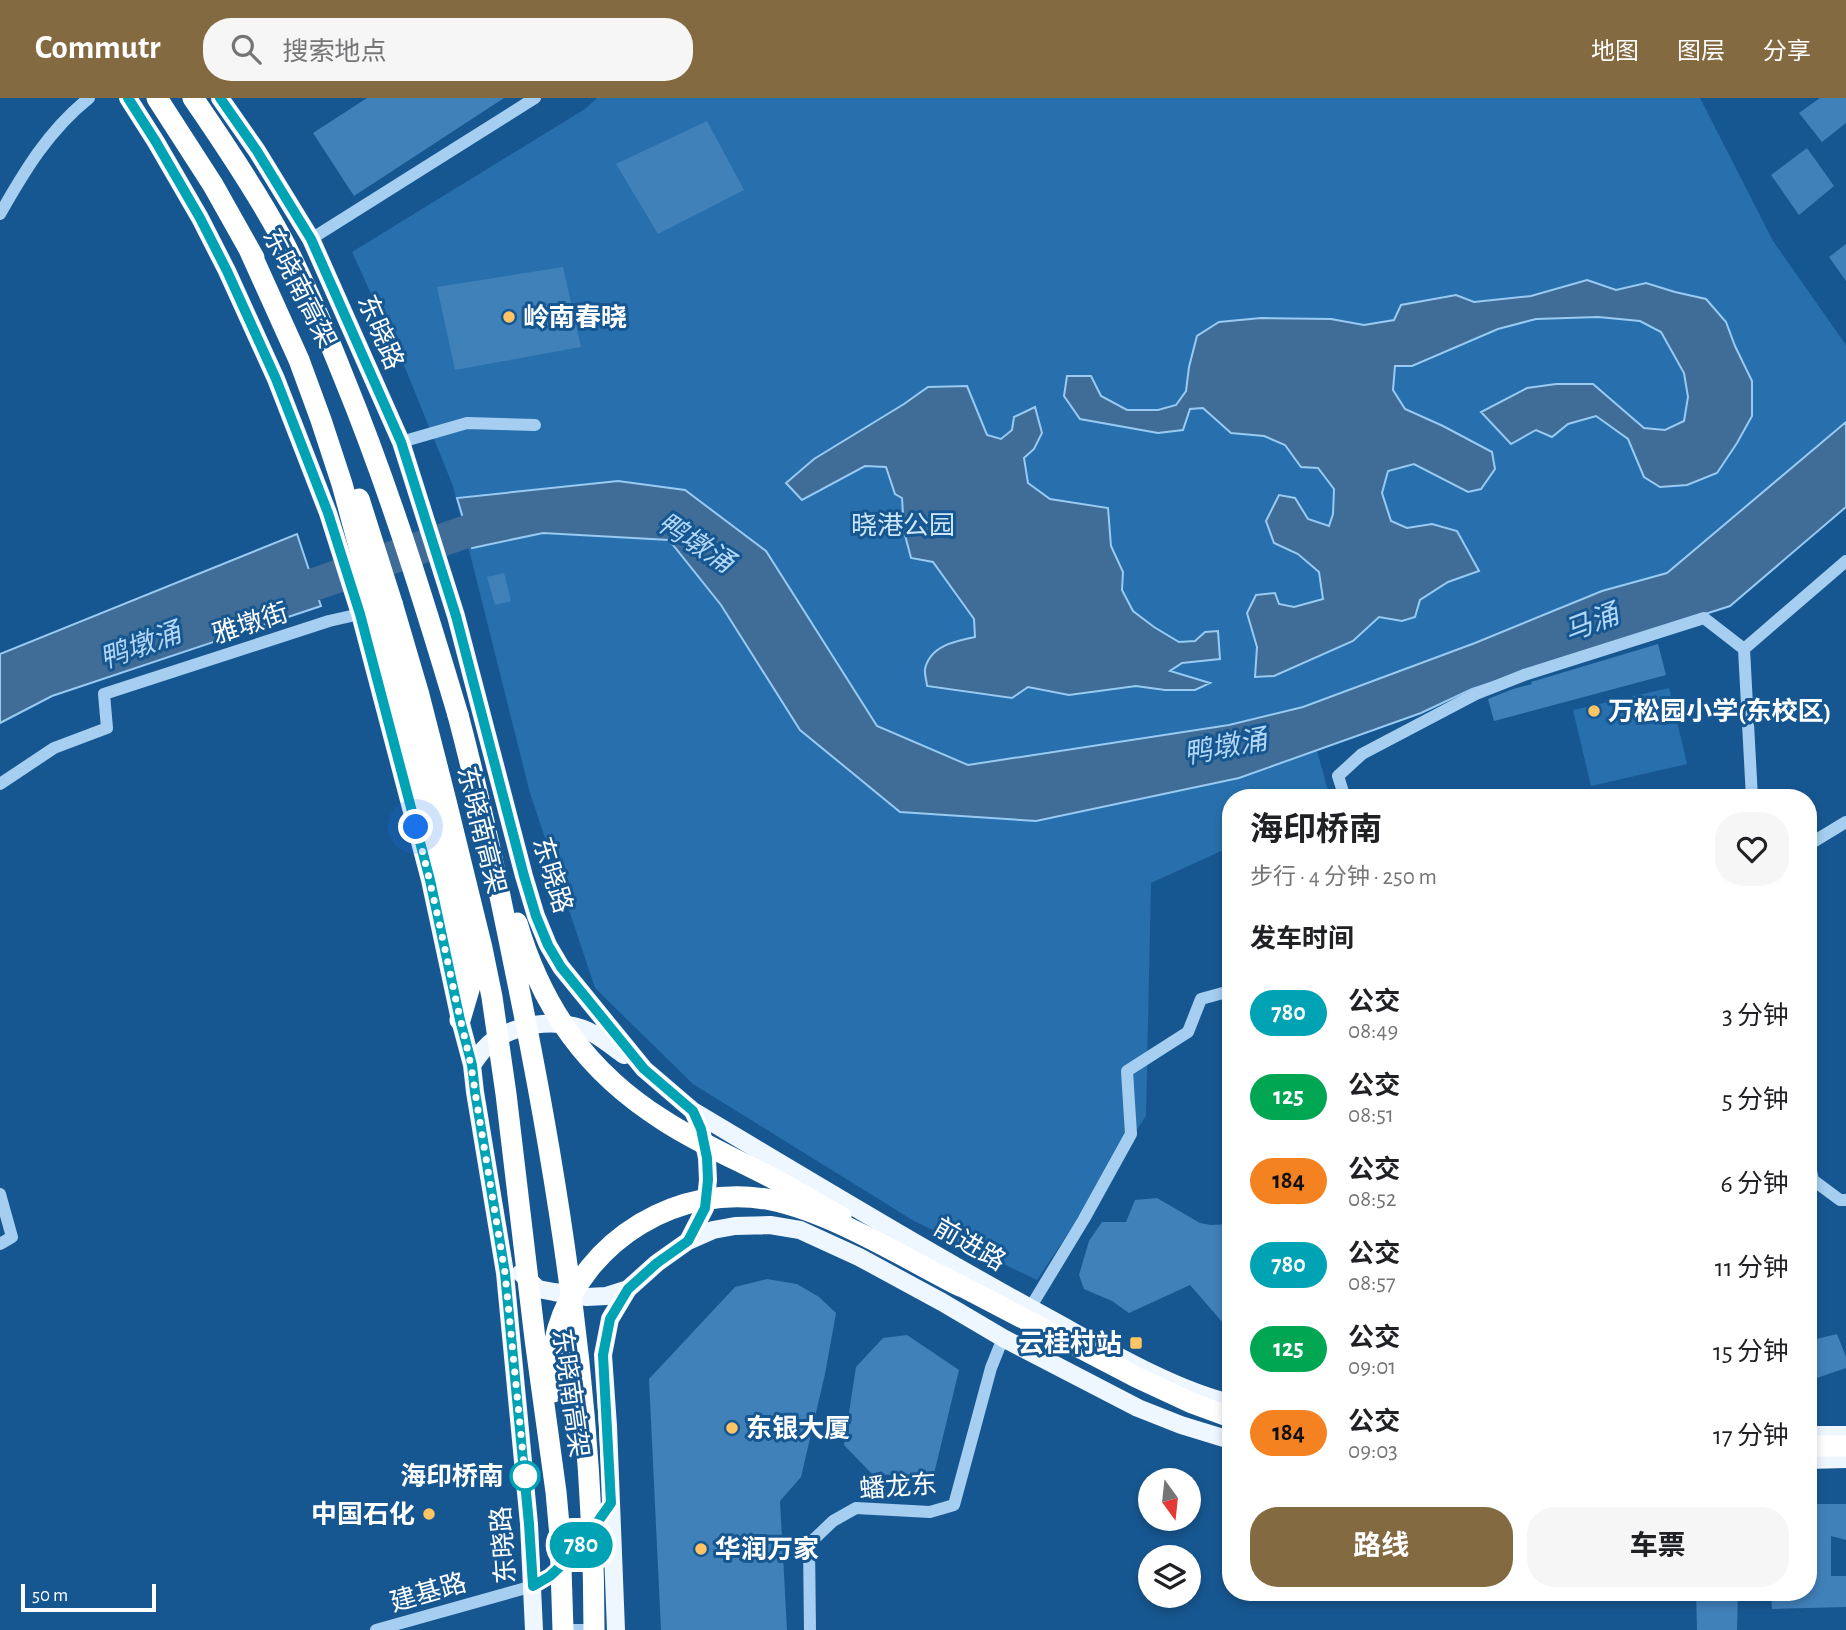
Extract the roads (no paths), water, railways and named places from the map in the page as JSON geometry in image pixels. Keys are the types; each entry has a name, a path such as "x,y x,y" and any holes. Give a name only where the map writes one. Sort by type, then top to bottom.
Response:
{"highway":[{"name":"东晓南高架","path":"159,98 248,247 305,359 372,535 419,695 492,997 556,1492 563,1630"},
{"name":"东晓南高架","path":"193,98 241,170 281,238 323,328 369,440 394,511 420,588 470,760 532,1053 565,1254 587,1446 592,1525 592,1630"},
{"path":"248,247 299,360 332,454 376,609 421,779 470,986 460,1020"},
{"path":"470,760 521,936 536,976 553,1010 603,1073 621,1090 665,1121 776,1180 960,1286"},
{"path":"556,1492 554,1350 561,1322 575,1291 602,1254 617,1240 669,1209 710,1199 769,1200 829,1220 1136,1377 1222,1414"},
{"path":"1817,1446 1846,1446"}],"main road":[{"name":"东晓路","path":"128,98 200,218 276,379 328,513 358,607 430,880 472,1065 505,1273 528,1513 534,1630"},
{"name":"东晓路","path":"220,98 257,151 311,239 401,442 445,580 536,916 548,945 561,967 644,1069 693,1111"},
{"path":"472,1065 492,1041 534,1024 548,1023 579,1027 644,1069"},
{"path":"688,1241 705,1208 708,1180 701,1129 693,1111"},
{"name":"前进路","path":"693,1111 1030,1308 1150,1371 1190,1390 1222,1400"},
{"path":"616,1630 603,1355 610,1319 628,1289 657,1263 688,1241 713,1230 735,1226 770,1226 800,1230 869,1262 1003,1338 1138,1408 1222,1438"},
{"path":"501,1245 516,1268 538,1289 587,1297 606,1296 628,1289"},
{"path":"1817,1435 1846,1435"},
{"path":"1817,1460 1846,1460"}],"street":[{"path":"0,214 47,138 89,98"},
{"path":"311,239 535,98"},
{"path":"401,442 467,423 535,425"},
{"path":"1744,649 1846,561"},
{"name":"雅墩街","path":"0,784 54,748 107,728 104,694 329,621 358,607"},
{"path":"1342,789 1338,776 1362,754 1476,694 1524,675 1704,618 1744,649 1752,789"},
{"path":"1817,840 1846,822"},
{"path":"1030,1308 1131,1134 1127,1071 1188,1032 1201,999 1222,993"},
{"path":"1817,1183 1840,1200 1846,1200"},
{"path":"0,1194 12,1237 0,1244"},
{"name":"蟠龙东","path":"810,1630 809,1544 833,1521 856,1508 930,1512 954,1505 990,1368 1003,1338"},
{"path":"533,1586 550,1576 577,1551 611,1503"},
{"name":"建基路","path":"376,1630 533,1586"},
{"path":"572,1630 592,1630"}],"water":[{"path":"1587,280 1616,290 1646,283 1706,299 1726,322 1752,381 1752,416 1717,473 1687,485 1660,487 1644,477 1628,439 1596,416 1568,424 1552,437 1536,430 1511,444 1481,412 1527,388 1556,384 1593,384 1644,428 1665,430 1684,421 1688,397 1684,373 1661,332 1640,321 1598,317 1536,319 1498,329 1412,366 1395,366 1393,390 1405,409 1492,452 1495,469 1481,489 1468,492 1414,464 1388,471 1382,493 1391,521 1407,528 1432,524 1457,531 1479,571 1448,582 1420,600 1415,617 1402,621 1379,617 1353,641 1274,676 1255,677 1257,647 1247,613 1256,595 1275,593 1279,604 1294,607 1323,599 1319,572 1298,554 1274,543 1266,521 1279,495 1295,498 1308,519 1329,526 1333,514 1334,489 1318,468 1301,467 1285,445 1264,436 1231,433 1203,408 1190,409 1183,430 1158,433 1080,419 1064,396 1067,376 1091,376 1101,396 1127,410 1158,410 1176,405 1186,391 1197,336 1219,322 1261,318 1331,319 1364,325 1394,320 1401,305 1456,295 1474,302 1531,296"},
{"path":"967,386 987,435 1001,439 1012,430 1014,417 1035,407 1042,433 1034,449 1024,458 1028,483 1050,499 1108,508 1111,546 1123,572 1122,590 1133,611 1179,642 1195,641 1205,632 1218,631 1220,659 1182,663 1170,671 1210,683 1195,690 1136,686 1069,695 1028,687 1012,698 927,686 925,669 932,655 944,646 975,637 974,619 933,562 911,558 904,531 902,498 895,494 886,467 865,466 802,500 786,483 814,459 928,387"},
{"name":"马涌","path":"1846,422 1846,507 1730,606 1472,689 1421,713 1239,778 1036,821 900,812 800,730 721,605 669,540 543,533 472,548 457,498 618,481 685,490 766,551 877,726 968,765 1229,725 1303,707 1475,643 1602,591 1667,573"},
{"path":"297,534 321,606 52,696 0,723 0,654"}],"waterway":[{"name":"鸭墩涌","path":"272,599 509,517"}],"place":[{"name":"岭南春晓","path":"509,317"},
{"name":"万松园小学(东校区)","path":"1594,711"},
{"name":"云桂村站","path":"1136,1343"},
{"name":"东银大厦","path":"732,1428"},
{"name":"海印桥南","path":"525,1476"},
{"name":"中国石化","path":"429,1514"},
{"name":"华润万家","path":"701,1549"}],"park label":[{"name":"晓港公园","path":"903,525"}]}
